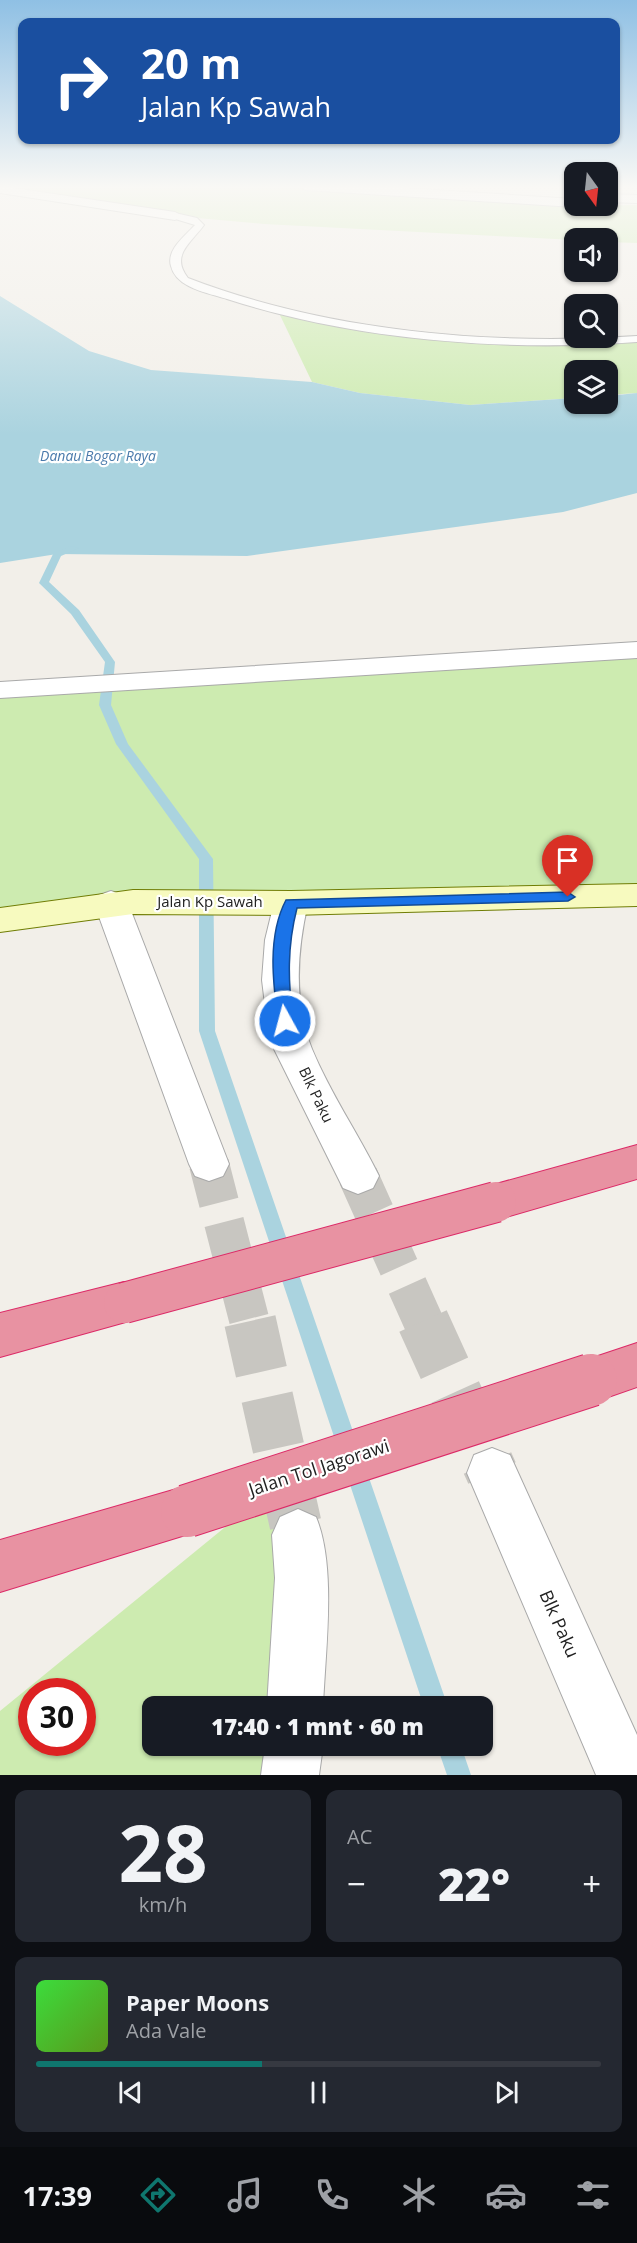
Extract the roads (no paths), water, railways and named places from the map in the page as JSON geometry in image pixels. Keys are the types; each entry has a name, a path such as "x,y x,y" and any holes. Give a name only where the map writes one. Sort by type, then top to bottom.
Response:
{"highway":[{"path":"0,1335 637,1162"},
{"name":"Jalan Tol Jagorawi","path":"0,1566 187,1511 637,1365"}],"street":[{"path":"0,690 637,650"},
{"name":"Jalan Kp Sawah","path":"0,920 122,902 275,903 637,895"},
{"path":"122,902 209,1164"},
{"name":"Blk Paku","path":"275,903 282,940 280,980 285,1021 293,1049 358,1176"},
{"name":"Blk Paku","path":"492,1473 626,1775"},
{"path":"296,1696 301,1578 298,1534"},
{"path":"290,1775 293,1756"}],"lane":[{"path":"175,269 184,280 278,311 374,329 439,335 596,343 637,339"}],"water":[{"name":"Danau Bogor Raya","path":"0,296 89,351 151,370 312,382 360,393 470,405 564,399 564,414 618,414 618,395 637,393 637,493 563,512 247,556 57,554 0,563"}],"waterway":[{"path":"74,548 57,554 44,583 75,612 110,662 105,705 122,744 206,859 207,1031 432,1696"},
{"path":"452,1756 459,1775"}],"tunnel":[{"path":"209,1164 250,1323"},
{"path":"358,1176 424,1323"},
{"path":"250,1321 298,1535"},
{"path":"423,1321 492,1473"}]}
